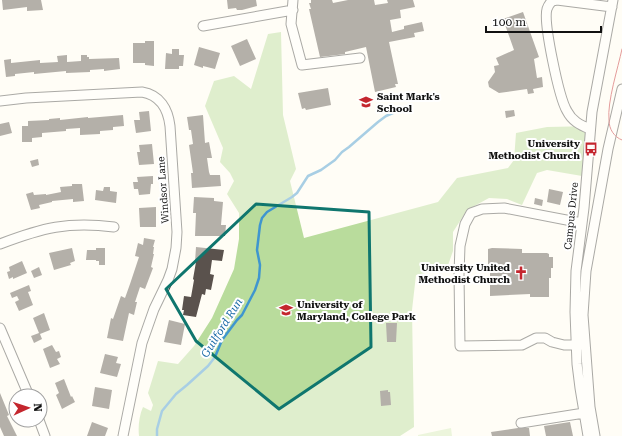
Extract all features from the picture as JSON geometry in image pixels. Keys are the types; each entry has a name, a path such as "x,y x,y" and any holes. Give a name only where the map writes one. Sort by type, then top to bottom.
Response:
{"street":[{"path":"293,0 292,24 302,65 360,58"},
{"path":"590,129 577,124 573,120 566,110 560,94 547,24 547,8 552,1 556,0 613,3"},
{"name":"Campus Drive","path":"595,436 575,312 576,271 582,223 590,129 596,86 613,3"},
{"path":"204,26 293,10"},
{"name":"Campus Drive","path":"588,436 580,388 581,345 586,271 608,149 622,89"},
{"name":"Windsor Lane","path":"0,101 26,98 142,92 151,94 157,98 168,111 177,232 176,248 170,275 154,309 142,343 123,436"},
{"path":"581,345 558,343 552,342 545,338 536,338 522,345 460,346 459,274 460,246 465,224 472,213 482,209 504,208 582,223"},
{"path":"0,244 57,226 89,224 114,227"},
{"path":"0,328 26,388"},
{"path":"521,423 584,413"}],"highlighted area":[{"path":"256,204 369,212 371,347 279,409 196,341 166,289"}],"green space":[{"path":"281,32 283,115 296,169 290,181 304,238 438,202 457,178 508,168 514,160 516,133 547,127 594,126 582,176 547,170 537,173 522,205 507,199 489,198 467,210 453,232 453,251 447,268 416,275 412,310 414,427 400,436 139,436 139,422 143,407 151,411 153,405 148,393 158,361 178,364 194,346 212,318 234,269 239,239 239,213 227,194 234,181 230,173 220,162 223,148 205,106 214,81 234,76 251,89 268,34"},
{"path":"451,428 452,436 418,436 418,435"}],"building":[{"path":"2,0 41,0 43,10 27,11 27,7 3,10"},
{"path":"227,0 256,0 257,6 242,10 237,10 236,8 228,9"},
{"path":"311,0 332,0 333,3 348,0 374,0 375,5 388,3 387,0 413,0 415,7 400,10 401,18 390,20 392,32 404,29 404,26 422,22 424,31 414,33 415,37 389,42 398,84 395,84 396,87 375,92 366,47 345,52 345,54 320,57 309,9 311,9 309,3 311,3"},
{"path":"523,12 539,57 534,59 537,78 542,77 543,87 533,89 534,93 528,94 527,89 499,93 489,87 488,82 495,72 494,66 499,65 496,58 514,50 503,19"},
{"path":"247,39 256,59 240,66 231,46"},
{"path":"145,41 154,41 154,66 145,65 145,63 133,63 133,43 145,43"},
{"path":"199,47 220,53 215,69 203,66 203,68 194,65"},
{"path":"172,49 179,49 179,55 184,55 183,66 179,66 179,69 165,69 166,53 172,54"},
{"path":"67,55 67,62 81,61 81,55 87,55 89,59 119,58 120,69 104,71 104,69 90,70 90,72 66,73 66,71 34,74 34,72 15,74 15,76 6,77 4,60 11,59 11,63 40,60 40,63 58,62 57,56"},
{"path":"328,88 331,105 306,110 305,108 302,109 298,93"},
{"path":"514,110 515,116 506,118 505,111"},
{"path":"149,111 151,131 136,133 134,120 140,120 139,112"},
{"path":"123,115 124,126 113,127 113,130 100,131 100,134 80,135 80,128 66,129 66,131 42,133 42,137 32,138 32,142 22,142 22,126 28,126 28,121"},
{"path":"203,115 205,143 209,142 212,158 207,158 209,172 210,175 220,175 221,186 192,188 191,173 193,173 189,145 193,144 187,117"},
{"path":"9,122 12,133 0,136 0,124"},
{"path":"152,144 154,164 139,165 137,152 140,152 139,145"},
{"path":"38,159 39,165 32,167 30,161"},
{"path":"153,176 153,184 151,184 150,194 139,195 138,189 134,189 133,182 138,182 137,177"},
{"path":"72,184 82,184 84,201 73,202 73,199 52,201 39,205 40,208 31,210 26,194 33,192 34,195 46,195 61,192 60,187 72,186"},
{"path":"104,187 110,187 110,191 117,192 116,203 95,200 96,190 103,191"},
{"path":"549,189 563,192 560,205 547,202"},
{"path":"194,197 214,198 214,201 223,202 221,225 226,225 225,236 195,236 196,213 193,213"},
{"path":"535,198 543,200 542,206 534,204"},
{"path":"156,207 156,227 140,227 139,208"},
{"path":"144,238 155,240 151,267 153,268 145,289 140,287 135,302 137,302 134,315 129,313 123,341 107,338 111,318 113,319 121,296 125,298 139,257 135,256 138,243 143,245"},
{"path":"196,247 224,250 222,261 212,260 210,274 214,275 211,290 206,289 205,295 202,294 196,317 183,315 184,310 182,310 184,296 191,297 196,262"},
{"path":"72,248 75,261 70,263 71,265 54,270 49,253"},
{"path":"96,248 105,248 105,265 99,265 99,261 96,260 86,260 87,250 96,250"},
{"name":"University United Methodist Church","path":"488,249 522,249 522,253 547,253 549,254 549,257 553,257 553,268 551,268 551,278 549,278 549,297 530,297 530,294 490,296"},
{"path":"22,261 27,273 13,279 13,277 9,279 7,272 10,271 9,267"},
{"path":"39,267 42,275 34,278 31,271"},
{"path":"29,285 31,291 28,292 33,305 19,311 15,302 19,300 17,296 12,298 10,293"},
{"path":"44,313 50,330 40,334 42,339 34,343 31,336 39,333 33,318"},
{"path":"169,320 185,324 181,345 164,342"},
{"path":"386,323 397,323 396,342 387,342"},
{"path":"52,345 56,352 59,351 61,357 57,359 60,364 50,368 43,349"},
{"path":"105,354 118,357 116,363 121,364 117,377 100,373"},
{"path":"64,379 71,397 72,396 75,402 62,409 56,395 59,393 55,383"},
{"path":"95,387 112,390 109,409 92,406"},
{"path":"388,390 388,392 390,392 391,405 381,406 380,391"},
{"path":"0,393 8,413 8,428 13,428 17,436 4,436 0,427"},
{"path":"92,422 108,428 105,436 87,436"},
{"path":"570,422 573,436 546,436 544,426"},
{"path":"529,428 530,436 492,436 491,432"}],"waterway":[{"name":"Guilford Run","path":"157,436 157,429 162,411 176,394 208,366 215,357 222,340 242,315 255,290 259,278 260,265 257,250 262,218 267,212 297,193 308,176 321,170 335,160 342,152 378,122 386,116 409,106"}],"tram line":[{"path":"622,49 611,95 609,113 609,123 611,129 614,135 622,140"}],"place":[{"name":"Saint Mark's School","path":"366,102"},
{"name":"University Methodist Church","path":"591,149"},
{"name":"University United Methodist Church","path":"521,273"},
{"name":"University of Maryland, College Park","path":"286,310"}]}
